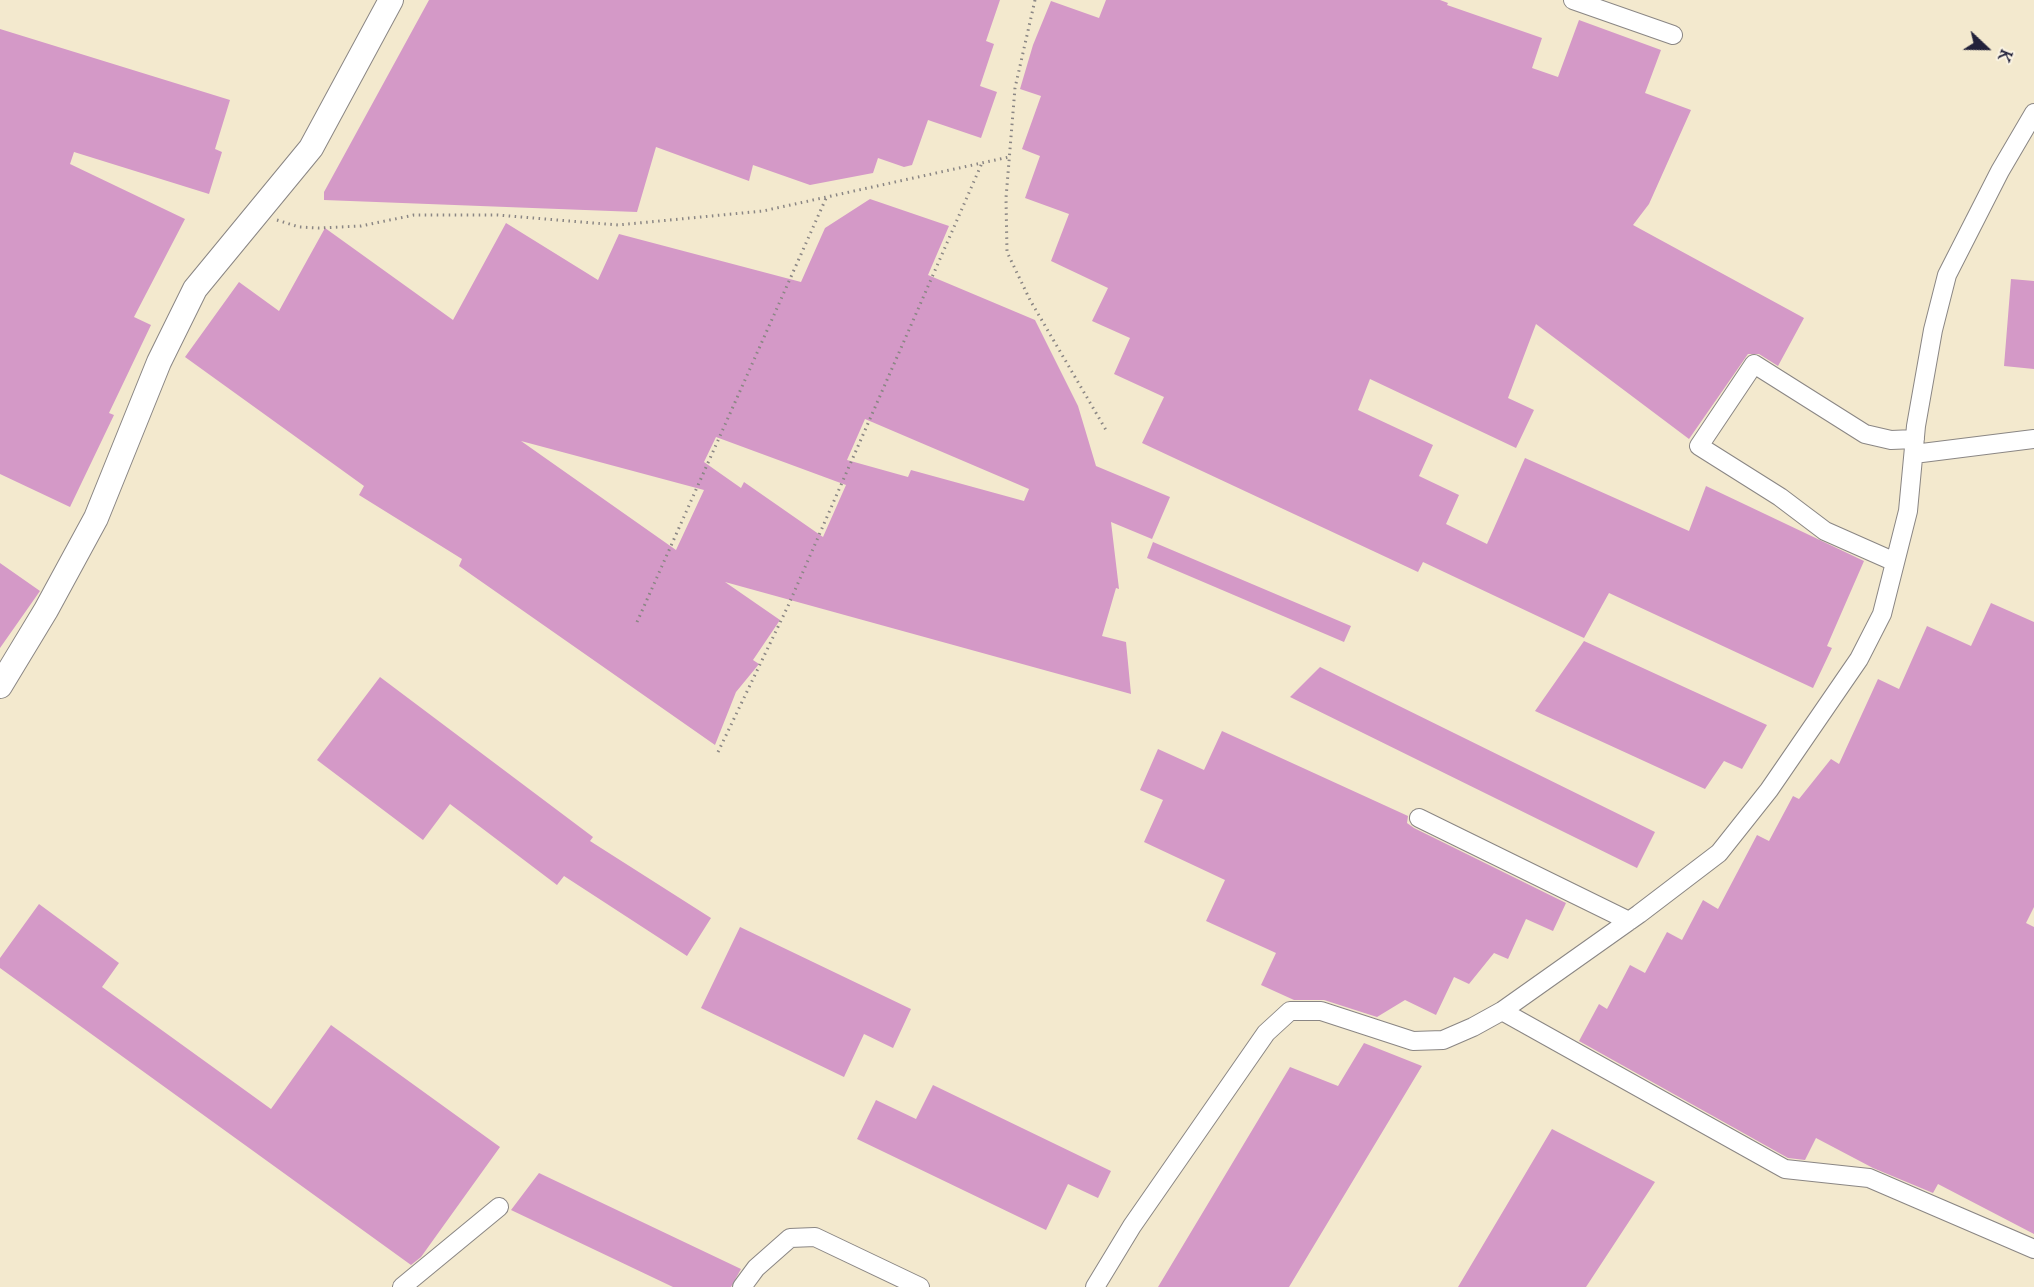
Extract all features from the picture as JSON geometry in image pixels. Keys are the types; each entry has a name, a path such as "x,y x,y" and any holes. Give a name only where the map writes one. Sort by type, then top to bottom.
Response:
{"street":[{"path":"0,686 46,610 96,518 159,362 195,289 312,148 391,0"},
{"path":"1574,0 1673,35"},
{"path":"1095,1287 1132,1226 1266,1033 1290,1011 1321,1011 1413,1041 1443,1040 1473,1028 1502,1011 1629,921 1719,853 1769,789 1859,659 1882,614 1908,511 1914,446 1933,330 1947,275 2000,171 2034,113"},
{"path":"1895,562 1826,531 1780,497 1699,446 1754,364 1866,434 1914,446 2034,440"},
{"path":"1419,818 1629,921"},
{"path":"1502,1011 1785,1169 1869,1178 2034,1249"},
{"path":"402,1287 499,1207"},
{"path":"742,1287 756,1268 790,1238 815,1237 920,1287"}],"path":[{"path":"1035,0 1015,88 1006,198 1006,252 1030,300 1106,430"},
{"path":"260,209 279,221 299,227 361,226 414,215 497,215 618,225 763,211 1010,157"},
{"path":"718,752 788,606 982,163"},
{"path":"637,622 827,196"}],"building":[{"path":"429,0 1000,0 986,41 994,44 980,86 997,92 981,138 928,120 912,165 904,167 878,158 873,173 810,185 753,165 749,181 656,147 637,212 324,200 324,192"},
{"path":"1106,0 1440,0 1448,3 1447,5 1542,38 1532,68 1558,77 1579,20 1661,50 1645,93 1691,110 1649,204 1633,225 1804,318 1778,366 1759,354 1748,354 1689,439 1536,324 1508,398 1534,410 1516,448 1370,379 1358,410 1433,445 1419,476 1459,495 1446,524 1487,544 1525,458 1689,531 1706,486 1864,561 1827,646 1832,648 1813,688 1609,593 1584,638 1423,562 1418,572 1142,443 1164,397 1114,374 1130,338 1092,321 1108,288 1051,261 1069,214 1025,198 1040,156 1022,149 1041,96 1020,89 1033,45 1051,1 1099,18"},
{"path":"0,29 230,100 215,149 222,152 209,194 74,152 70,164 185,219 134,317 151,325 109,413 114,415 70,507 0,474"},
{"path":"870,199 949,226 928,275 1035,320 1078,406 1096,466 1170,497 1152,539 1111,522 1119,589 1116,588 1102,636 1126,642 1131,694 725,582 780,620 753,660 759,664 736,692 715,745 459,566 462,559 359,495 364,486 185,357 239,282 279,311 325,228 453,320 506,223 598,280 619,234 801,282 825,228","holes":["865,419 1029,489 1024,501 911,470 908,477 847,460","716,437 846,485 823,537 744,482 741,488 704,462","521,441 704,490 676,550"]},
{"path":"2011,279 2034,281 2034,369 2004,366"},
{"path":"1153,542 1351,626 1344,642 1147,558"},
{"path":"0,563 40,591 0,648"},
{"path":"1991,603 2034,622 2034,907 2026,923 2034,927 2034,1234 1938,1184 1933,1193 1873,1168 1816,1138 1805,1160 1788,1158 1579,1041 1599,1004 1607,1009 1630,965 1645,973 1667,932 1682,940 1703,900 1718,909 1757,835 1769,841 1793,796 1799,799 1831,759 1839,764 1878,679 1899,689 1927,626 1971,646"},
{"path":"1584,641 1767,725 1742,769 1724,761 1705,789 1535,711"},
{"path":"1320,667 1655,832 1637,868 1290,697"},
{"path":"380,677 593,837 590,841 711,918 687,956 564,876 557,885 450,804 423,840 317,760"},
{"path":"1222,731 1408,816 1407,823 1414,828 1566,903 1553,931 1526,919 1508,959 1494,953 1469,984 1454,977 1436,1015 1405,1000 1377,1017 1324,1000 1294,1000 1261,985 1276,953 1206,921 1225,880 1144,842 1163,800 1140,790 1158,749 1204,770"},
{"path":"39,904 119,963 102,987 271,1109 331,1025 500,1147 421,1257 411,1265 0,968 0,958"},
{"path":"740,927 911,1009 893,1048 864,1034 844,1077 701,1008"},
{"path":"1364,1043 1422,1066 1289,1287 1158,1287 1290,1067 1338,1086"},
{"path":"933,1085 1111,1171 1098,1198 1068,1184 1046,1230 857,1139 876,1100 916,1119"},
{"path":"1552,1129 1655,1182 1586,1287 1458,1287"},
{"path":"539,1173 741,1269 731,1287 673,1287 511,1210"}]}
